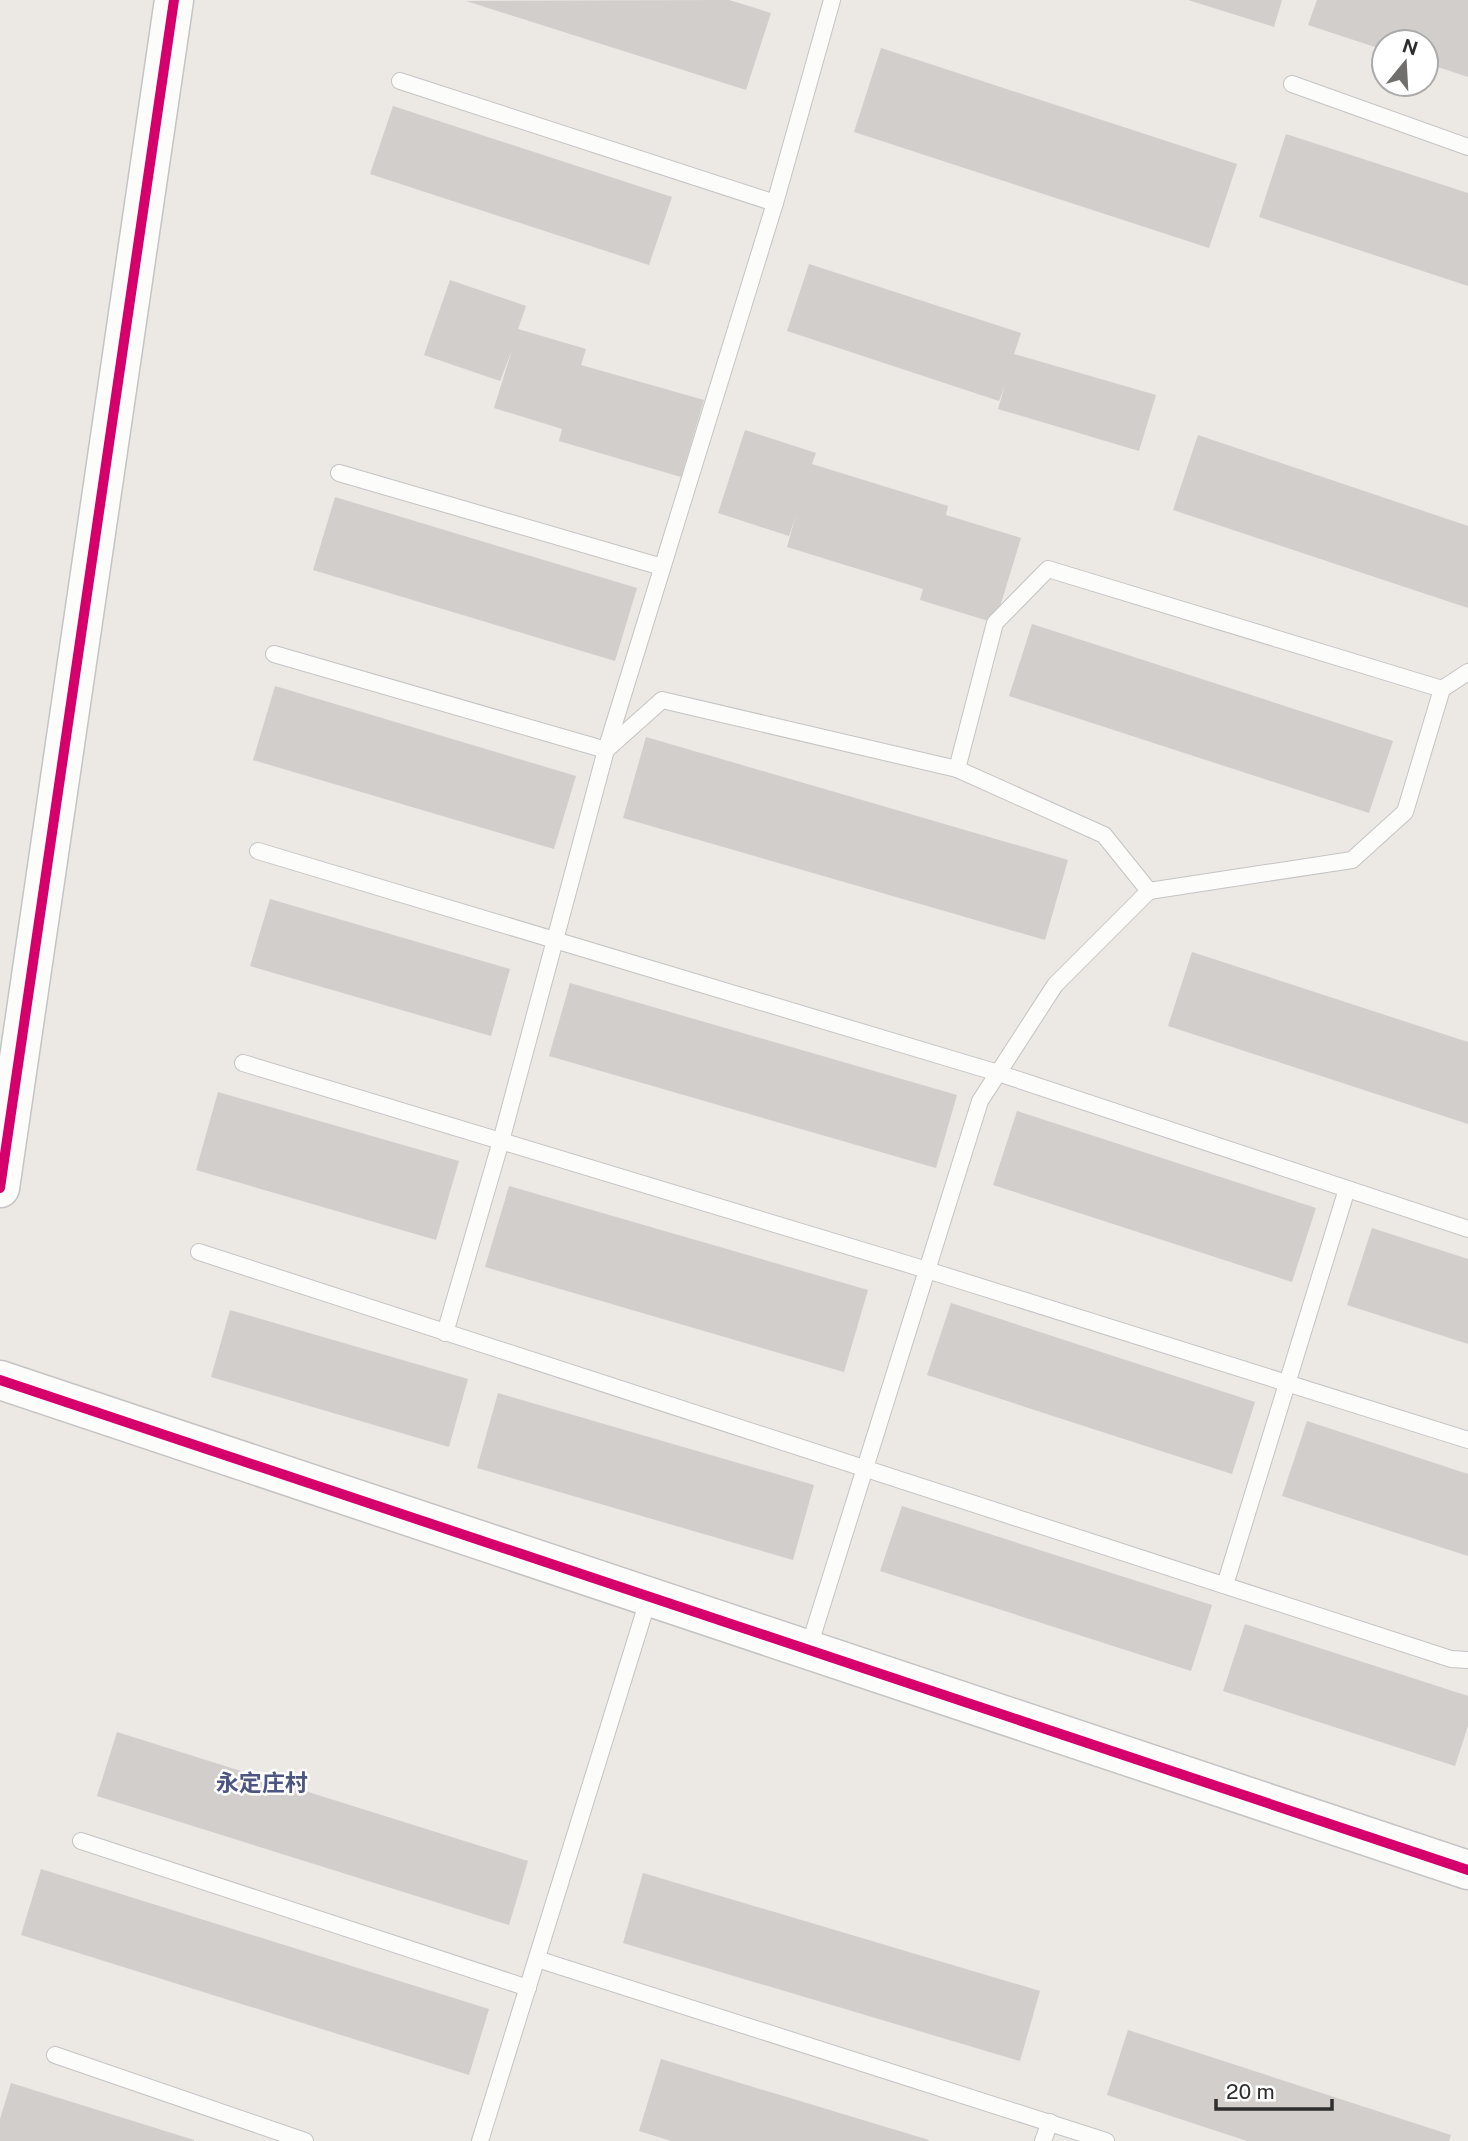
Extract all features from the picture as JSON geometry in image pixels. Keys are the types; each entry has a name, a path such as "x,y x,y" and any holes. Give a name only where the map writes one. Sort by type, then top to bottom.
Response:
{"street":[{"path":"0,1188 174,0"},
{"path":"0,1380 1468,1870"}],"lane":[{"path":"445,1333 501,1141 606,750 775,203 832,0"},
{"path":"400,81 775,203"},
{"path":"1292,84 1468,147"},
{"path":"339,473 662,567"},
{"path":"957,769 995,623 1048,569 1442,689"},
{"path":"274,654 606,750"},
{"path":"808,1650 980,1101 1055,985 1149,891 1352,860 1405,812 1442,689 1468,672"},
{"path":"606,750 662,700 957,769 1104,835 1149,891"},
{"path":"258,851 998,1073 1468,1229"},
{"path":"243,1063 927,1270 1468,1440"},
{"path":"1225,1585 1347,1189"},
{"path":"199,1252 1451,1659 1468,1660"},
{"path":"480,2141 649,1597"},
{"path":"81,1842 528,1988"},
{"path":"537,1959 1106,2141"},
{"path":"55,2055 305,2141"},
{"path":"1043,2141 1050,2122"}],"building":[{"path":"729,0 771,13 746,90 466,1"},
{"path":"1188,0 1282,0 1274,27"},
{"path":"1317,0 1468,0 1468,77 1440,68 1440,28 1370,28 1370,45 1308,25"},
{"path":"881,48 1237,164 1209,248 854,132"},
{"path":"393,106 672,197 649,265 370,174"},
{"path":"1286,134 1468,193 1468,286 1259,217"},
{"path":"809,264 1021,333 1014,354 1156,395 1139,451 998,409 1005,385 999,401 787,331"},
{"path":"450,280 526,306 518,329 586,349 581,365 704,400 681,477 559,441 562,429 494,408 512,350 500,381 424,355"},
{"path":"745,430 816,453 812,464 948,506 946,515 1021,538 995,623 920,600 923,589 787,547 796,515 789,536 718,513"},
{"path":"1198,435 1468,526 1468,608 1173,510"},
{"path":"335,497 637,588 615,661 313,570"},
{"path":"1032,624 1393,741 1369,813 1009,696"},
{"path":"275,686 576,776 554,849 253,760"},
{"path":"646,737 1068,860 1045,940 623,818"},
{"path":"270,899 510,969 491,1036 250,966"},
{"path":"1192,952 1468,1042 1468,1124 1168,1026"},
{"path":"570,983 957,1095 936,1168 549,1056"},
{"path":"218,1092 459,1161 436,1240 196,1170"},
{"path":"1017,1111 1316,1208 1292,1282 993,1185"},
{"path":"509,1186 868,1290 844,1372 485,1267"},
{"path":"1372,1228 1468,1259 1468,1344 1347,1305"},
{"path":"951,1303 1255,1402 1232,1474 927,1375"},
{"path":"230,1310 468,1379 449,1447 211,1377"},
{"path":"498,1393 814,1485 793,1560 477,1468"},
{"path":"1307,1421 1468,1474 1468,1556 1282,1496"},
{"path":"902,1506 1212,1605 1191,1671 880,1571"},
{"path":"1245,1624 1468,1696 1468,1726 1455,1766 1223,1691"},
{"path":"117,1732 528,1861 509,1925 97,1796"},
{"path":"41,1869 489,2009 469,2075 21,1935"},
{"path":"643,1873 1040,1991 1020,2061 623,1943"},
{"path":"1128,2030 1451,2135 1449,2141 1247,2141 1107,2095"},
{"path":"661,2059 929,2141 671,2141 639,2131"},
{"path":"11,2083 194,2141 0,2141 0,2119"}],"cycle path":[{"path":"0,1188 174,0"},
{"path":"0,1380 1468,1870"}],"district":[{"name":"永定庄村","path":"262,1783"}]}
